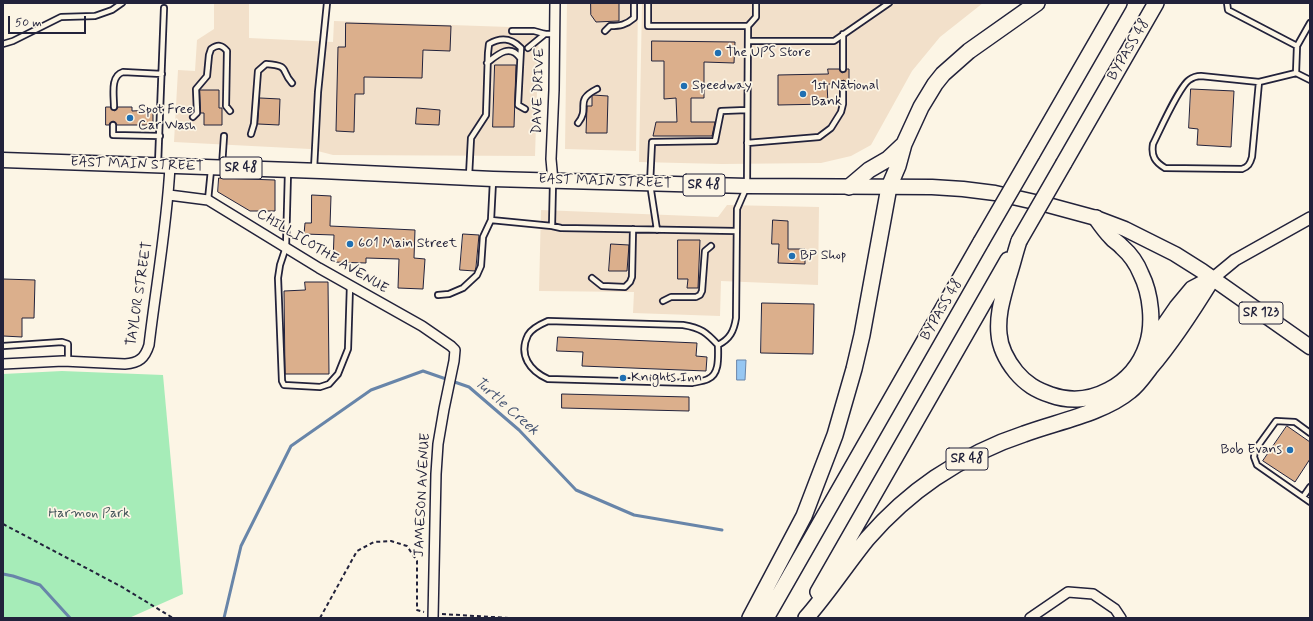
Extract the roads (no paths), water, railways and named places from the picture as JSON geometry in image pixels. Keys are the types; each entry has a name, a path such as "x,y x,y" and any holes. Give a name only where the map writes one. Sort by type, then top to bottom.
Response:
{"highway":[{"path":"750,618 804,516 835,434 854,369 862,335 889,187 898,166 904,144 922,107 935,84 943,74 969,51 1037,3"},
{"name":"BYPASS 48","path":"766,618 1119,3"},
{"name":"BYPASS 48","path":"805,618 836,559 1156,3"},
{"path":"849,187 869,170 888,159 904,144"},
{"path":"1096,218 1111,238 1123,247 1133,259 1141,273 1146,288 1150,308 1149,334 1147,345 1138,363"},
{"path":"1019,240 1001,301 998,322 999,335 1003,351 1022,380 1037,391 1070,400 1093,397 1114,387 1129,376 1177,307 1192,289 1212,279"},
{"name":"SR 48","path":"805,618 822,600 867,540 881,524 909,498 934,478 966,459 1008,440 1094,411 1119,399 1130,391 1163,352 1212,279"}],"main road":[{"name":"EAST MAIN STREET","path":"3,160 553,181 747,186 889,187 956,189 995,193 1096,218 1125,229 1175,254 1310,348"}],"street":[{"name":"DAVE DRIVE","path":"553,181 551,159 555,3"},
{"name":"TAYLOR STREET","path":"3,364 68,361 125,364 133,363 141,359 146,353 149,345 169,195 164,166"},
{"name":"CHILLICOTHE AVENUE","path":"169,195 208,200 422,326 455,350"},
{"path":"1212,279 1235,260 1295,225 1310,218"},
{"name":"JAMESON AVENUE","path":"433,616 438,444 455,350"},
{"path":"1030,618 1068,592 1093,594 1115,609 1121,618"}],"lane":[{"path":"3,44 13,41 61,18 95,16 112,10 122,3"},
{"path":"314,171 318,92 327,3"},
{"path":"605,31 610,26 623,25 634,18 634,3"},
{"path":"648,3 648,26 748,26"},
{"path":"718,345 726,341 734,330 736,318 737,209 747,186 748,26 756,17 756,3"},
{"path":"748,41 834,41 889,3"},
{"path":"1227,3 1228,10 1297,46"},
{"path":"164,8 160,136 164,166"},
{"path":"1296,73 1297,46 1310,23"},
{"path":"512,30 555,34"},
{"path":"528,48 545,34"},
{"path":"843,34 843,69"},
{"path":"469,178 471,138 486,115 489,44 497,40 506,39 515,42 521,48 518,105 525,109"},
{"path":"193,117 197,113 196,89 207,76 211,49 220,46 224,46 227,51 226,106 230,111"},
{"path":"487,63 505,51 512,51 518,54 520,58"},
{"path":"251,134 254,124 258,71 266,64 281,66 285,70 287,78 292,83"},
{"path":"114,107 115,79 118,74 123,72 162,74"},
{"path":"1259,82 1252,158 1247,167 1242,170 1165,168 1154,159 1152,151 1153,144 1181,90 1188,80 1201,76 1259,82 1296,73 1310,80"},
{"path":"747,143 819,137 831,128 841,112 843,104 843,84"},
{"path":"578,123 583,116 584,98 588,93 597,89"},
{"path":"657,230 650,184 652,142 715,141 720,111 747,110"},
{"path":"113,125 113,135 160,136"},
{"path":"208,200 224,136"},
{"path":"288,170 286,247 280,265 278,278 282,381 284,385 320,387 329,384 338,374 348,349 350,285"},
{"path":"438,295 449,294 463,288 477,275 481,266 483,237 491,220 493,179"},
{"path":"552,226 553,181"},
{"path":"491,220 561,228 736,231"},
{"path":"592,278 602,286 625,287 630,282 632,277 633,229"},
{"path":"663,301 671,297 696,297 700,295 702,291 705,251 711,246"},
{"path":"548,321 683,325 698,328 710,336 718,345 717,368 714,376 692,383 548,378 538,374 529,366 526,359 525,348 528,335 538,326 548,321"},
{"path":"3,346 62,342 68,344 68,361"},
{"path":"1310,433 1295,422 1276,421 1255,450 1254,457 1257,465 1310,502"},
{"path":"1303,497 1310,487"}],"water":[{"path":"737,360 746,360 745,380 737,380"}],"waterway":[{"name":"Turtle Creek","path":"224,618 241,546 291,446 371,390 423,371 469,387 519,430 576,490 634,515 722,530"},
{"name":"Turtle Creek","path":"3,574 40,585 70,618"}],"place":[{"name":"The UPS Store","path":"718,53"},
{"name":"Speedway","path":"684,86"},
{"name":"1st National Bank","path":"803,94"},
{"name":"Spot Free Car Wash","path":"130,118"},
{"name":"601 Main Street","path":"350,244"},
{"name":"BP Shop","path":"792,256"},
{"name":"Knights Inn","path":"623,378"},
{"name":"Bob Evans","path":"1290,450"}],"park label":[{"name":"Harmon Park","path":"89,514"}]}
